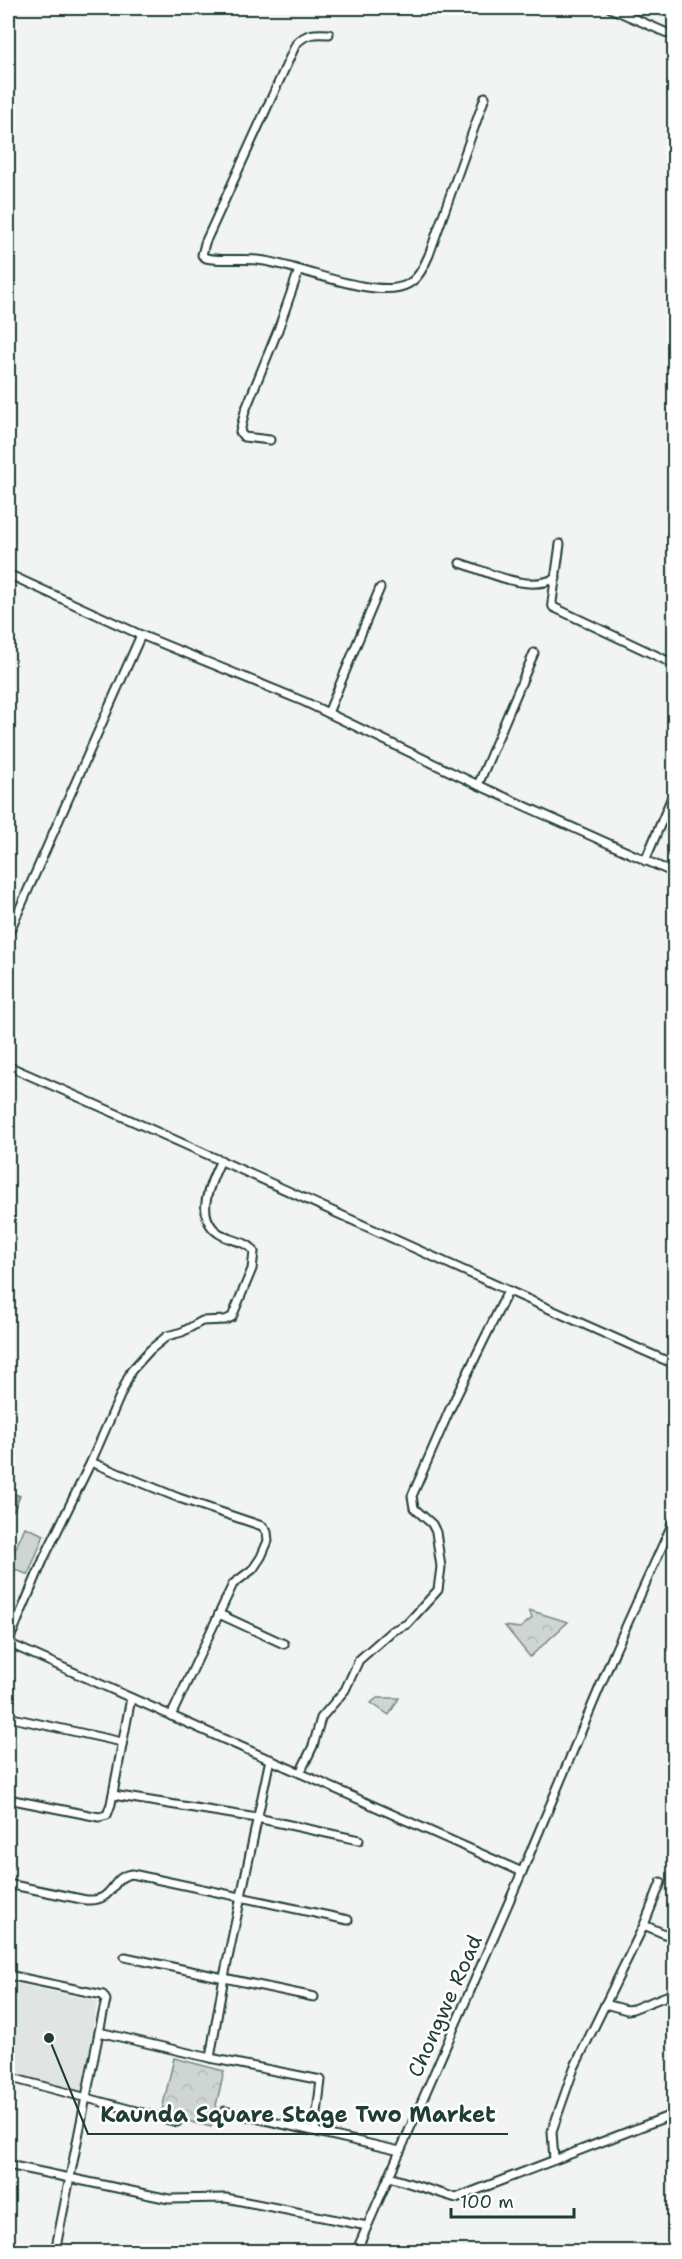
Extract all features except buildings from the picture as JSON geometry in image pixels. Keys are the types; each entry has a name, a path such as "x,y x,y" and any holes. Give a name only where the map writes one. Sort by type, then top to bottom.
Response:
{"street":[{"path":"610,8 675,36"},
{"path":"329,34 309,34 302,37 296,44 202,250 202,255 206,258 267,261 337,281 391,289 406,286 422,271 485,97"},
{"path":"270,440 244,437 240,432 245,411 278,330 299,270"},
{"path":"561,544 552,602 554,608 675,664"},
{"path":"460,563 525,583 541,584 556,578"},
{"path":"8,574 141,635 328,713 478,785 675,873"},
{"path":"328,713 380,588"},
{"path":"8,935 141,635"},
{"path":"478,785 534,653"},
{"path":"645,861 675,792"},
{"path":"8,1066 675,1364"},
{"path":"222,1160 207,1191 206,1205 209,1222 219,1234 250,1246 254,1252 252,1269 234,1314 225,1320 202,1321 182,1332 167,1336 143,1357 127,1379 91,1462 44,1558 8,1643 522,1872"},
{"path":"300,1773 314,1746 321,1718 345,1690 359,1660 392,1631 407,1624 438,1590 441,1567 436,1532 432,1524 414,1508 412,1496 450,1409 508,1291"},
{"path":"91,1462 179,1498 265,1529 268,1535 268,1541 261,1557 250,1572 236,1580 171,1716"},
{"name":"Chongwe Road","path":"356,2252 522,1872 615,1651 675,1520"},
{"path":"219,1614 284,1644"},
{"path":"8,1799 99,1817 109,1813 131,1698"},
{"path":"8,1717 122,1742"},
{"path":"210,2058 224,1977 270,1759"},
{"path":"113,1795 257,1818 359,1840"},
{"path":"8,1884 96,1900 108,1894 124,1876 132,1874 348,1920"},
{"path":"554,2160 553,2130 574,2068 644,1924 661,1882"},
{"path":"644,1924 675,1938"},
{"path":"125,1957 314,1997"},
{"path":"8,1974 103,1995 105,2000 55,2252"},
{"path":"605,2004 627,2010 675,1993"},
{"path":"99,2031 210,2058 321,2080 315,2130"},
{"path":"8,2078 177,2122"},
{"path":"225,2111 400,2151"},
{"path":"388,2176 455,2198 675,2114"},
{"path":"8,2165 169,2199 226,2198 367,2226"}],"shaded area":[{"path":"8,1982 97,2001 82,2097 8,2075"}],"green space":[{"path":"25,1527 44,1535 28,1575 8,1566"},
{"path":"529,1610 568,1622 530,1657 505,1626 520,1628 532,1618"},
{"path":"377,1698 399,1698 389,1715 371,1703"},
{"path":"174,2058 224,2071 211,2127 161,2114"}],"water":[{"path":"8,1491 20,1496 14,1511 8,1508"}],"place":[{"name":"Kaunda Square Stage Two Market","path":"49,2038"}]}
